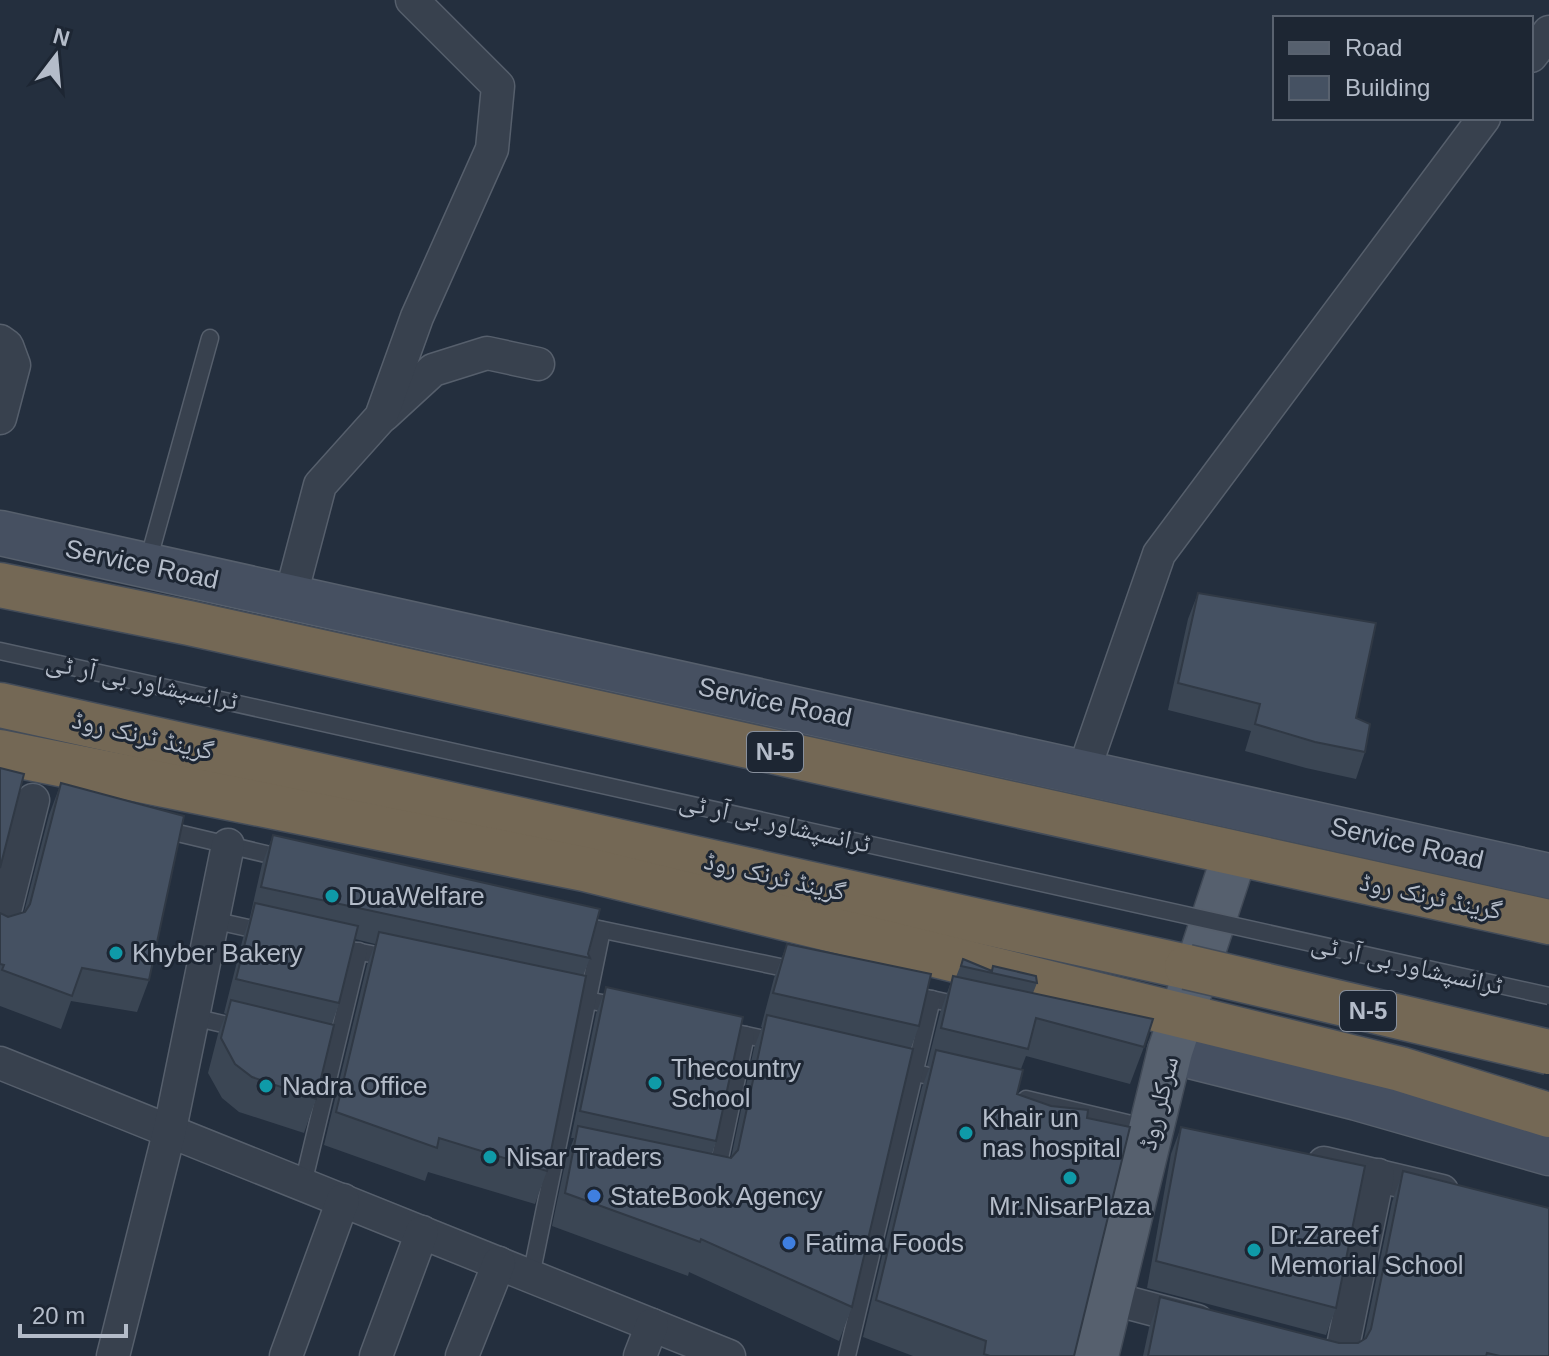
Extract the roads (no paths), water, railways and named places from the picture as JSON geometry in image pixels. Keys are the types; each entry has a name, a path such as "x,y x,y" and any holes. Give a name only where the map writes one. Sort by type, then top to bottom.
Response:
{"highway":[{"name":"گرینڈ ٹرنک روڈ","path":"0,585 189,623 1235,854 1543,927"},
{"name":"گرینڈ ٹرنک روڈ","path":"0,705 1187,967 1549,1052"},
{"path":"0,752 584,869 1169,1039 1400,1069 1538,1103"}],"main road":[{"name":"سرکلر روڈ","path":"1096,1356 1110,1298 1169,1131 1169,1039 1235,854"}],"street":[{"path":"381,417 417,317 492,149 497,116 498,86 412,0"},
{"path":"1533,53 1549,32"},
{"path":"1084,770 1159,554 1483,120"},
{"path":"0,341 7,346 14,365 0,418"},
{"path":"291,595 320,485 381,417 433,370 487,353 538,364"},
{"name":"Service Road","path":"0,533 1084,770 1549,876"},
{"path":"0,931 31,799"},
{"path":"113,1356 170,1129 228,845"},
{"path":"1169,1039 1357,1098 1549,1153"},
{"path":"0,1063 729,1356"},
{"path":"1290,1156 1478,1200"},
{"path":"1330,1355 1378,1175"},
{"path":"286,1356 343,1200"},
{"path":"376,1356 422,1232"},
{"path":"462,1356 499,1263"},
{"path":"1110,1298 1228,1329"},
{"path":"640,1356 652,1325"}],"lane":[{"path":"146,566 210,338"},
{"name":"ٹرانسپشاور بی آر ٹی","path":"0,651 1549,996"},
{"path":"138,824 304,863"},
{"path":"212,920 286,936"},
{"path":"556,920 815,974"},
{"path":"531,1276 565,1147 602,930"},
{"path":"315,942 405,961"},
{"path":"303,1184 328,1049 359,951"},
{"path":"542,990 645,1013"},
{"path":"888,990 977,1009"},
{"path":"847,1356 932,999"},
{"path":"193,1017 264,1034"},
{"path":"703,1025 792,1045"},
{"path":"701,1178 715,1181 746,1035"},
{"path":"868,1062 959,1083"},
{"path":"1003,1094 1169,1131"}],"place":[{"name":"DuaWelfare","path":"332,896"},
{"name":"Khyber Bakery","path":"116,953"},
{"name":"Thecountry School","path":"655,1083"},
{"name":"Nadra Office","path":"266,1086"},
{"name":"Khair un nas hospital","path":"966,1133"},
{"name":"Nisar Traders","path":"490,1157"},
{"name":"Mr.NisarPlaza","path":"1070,1178"},
{"name":"StateBook Agency","path":"594,1196"},
{"name":"Fatima Foods","path":"789,1243"},
{"name":"Dr.Zareef Memorial School","path":"1254,1250"}]}
